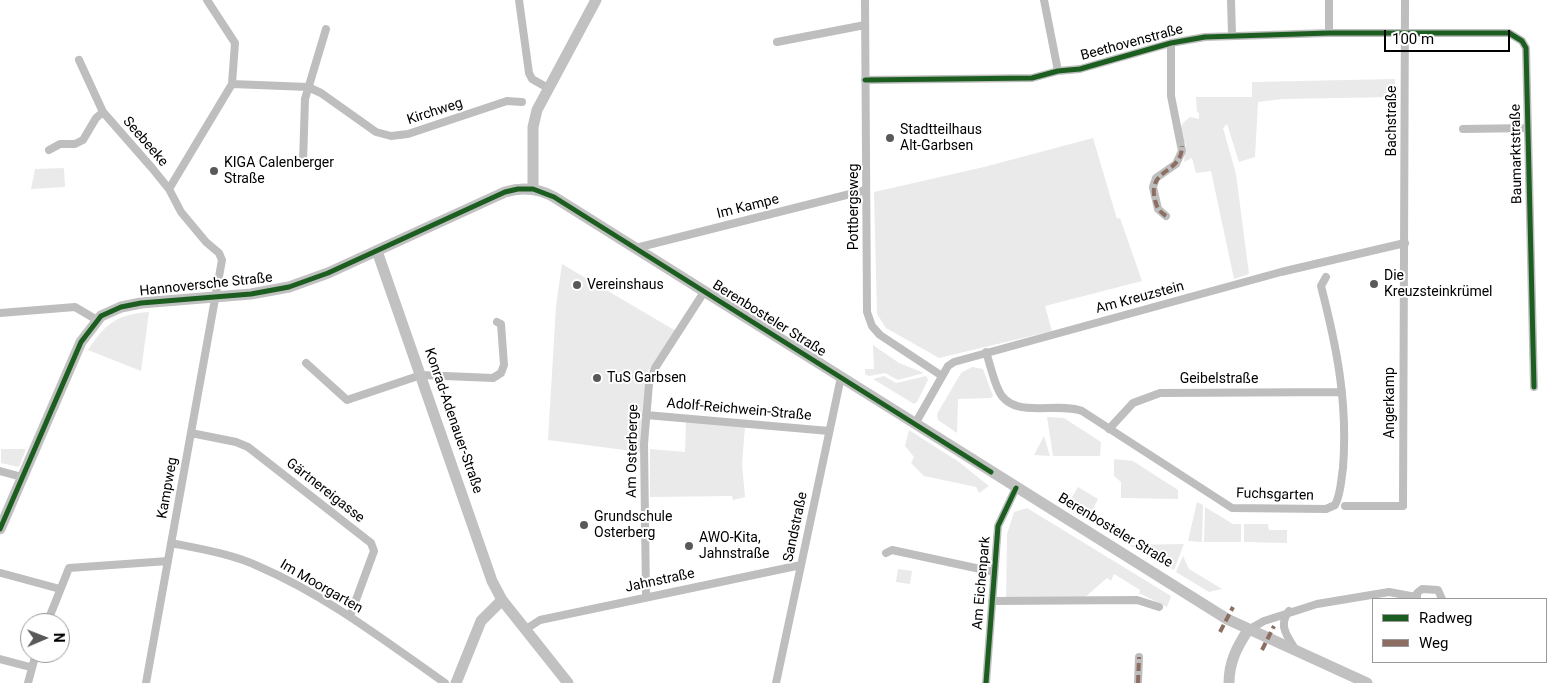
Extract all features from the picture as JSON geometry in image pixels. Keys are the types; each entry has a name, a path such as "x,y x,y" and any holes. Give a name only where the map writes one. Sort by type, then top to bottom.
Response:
{"street":[{"path":"169,189 232,84 235,43 207,0"},
{"path":"519,0 529,73 532,79 548,88"},
{"path":"533,189 534,119 548,88 596,0"},
{"name":"Pottbergsweg","path":"865,0 869,319 880,335 942,376"},
{"path":"1044,0 1058,71"},
{"path":"1231,0 1232,34"},
{"path":"1329,0 1329,33"},
{"name":"Bachstraße","path":"1405,0 1405,243"},
{"path":"778,42 865,25"},
{"path":"303,162 305,99 326,29"},
{"name":"Baumarktstraße","path":"1405,34 1509,33 1516,36 1526,48 1534,386"},
{"name":"Beethovenstraße","path":"866,80 1032,78 1058,71 1080,69 1170,43 1232,34 1405,34"},
{"path":"1166,216 1158,209 1153,187 1156,178 1176,164 1182,151 1171,96 1170,43"},
{"name":"Seebeeke","path":"79,60 103,112 169,189 181,212 221,257 222,268 216,297"},
{"name":"Kirchweg","path":"232,84 308,87 321,93 376,132 391,136 408,134 507,102 522,102"},
{"name":"Seebeeke","path":"49,150 60,144 75,144 83,140 96,118 103,112"},
{"name":"Baumarktstraße","path":"1463,129 1528,128"},
{"name":"Hannoversche Straße","path":"0,529 81,342 97,320 106,313 131,304 251,294 289,287 328,273 505,192 518,189 533,189"},
{"name":"Berenbosteler Straße","path":"533,189 549,194 1227,619 1367,683"},
{"name":"Im Kampe","path":"636,248 866,190"},
{"name":"Am Kreuzstein","path":"916,424 948,366 954,362 1281,272 1405,243"},
{"name":"Angerkamp","path":"1345,506 1403,506 1405,243"},
{"name":"Konrad-Adenauer-Straße","path":"377,251 492,581 502,600 568,683"},
{"name":"Fuchsgarten","path":"986,352 998,390 1006,402 1016,408 1072,408 1109,428 1236,509 1326,509 1335,505 1340,491 1344,452 1342,392 1337,352 1321,286 1326,278"},
{"name":"Am Osterberge","path":"646,596 644,444 648,393 652,373 704,292"},
{"name":"Kampweg","path":"146,683 216,297"},
{"path":"0,313 75,307 97,320"},
{"path":"306,363 347,400 421,375 498,376 504,365 502,324 497,322"},
{"name":"Sandstraße","path":"776,683 841,377"},
{"name":"Geibelstraße","path":"1109,428 1132,403 1160,393 1342,392"},
{"name":"Adolf-Reichwein-Straße","path":"646,415 829,431"},
{"name":"Gärtnereigasse","path":"191,433 236,442 248,447 371,543 374,551 350,616"},
{"path":"0,471 22,477"},
{"name":"Am Eichenpark","path":"986,683 998,526 1016,488"},
{"name":"Im Moorgarten","path":"171,543 217,552 259,566 299,586 350,616 444,683"},
{"name":"Am Eichenpark","path":"886,552 892,550 994,572"},
{"path":"51,613 69,568 168,561"},
{"name":"Jahnstraße","path":"526,628 540,620 646,596 801,565"},
{"path":"1,573 60,589"},
{"path":"1228,683 1230,664 1238,645 1248,630 1289,611 1386,592 1417,598 1422,589 1435,589 1441,594 1442,598"},
{"path":"456,683 480,621 502,600"},
{"name":"Am Eichenpark","path":"992,601 1137,600 1159,607"},
{"path":"1289,611 1285,617 1283,630 1296,652"},
{"path":"1138,657 1138,683"},
{"path":"0,659 30,667"},
{"path":"28,683 32,663"}],"shaded area":[{"path":"1395,79 1395,97 1282,99 1258,102 1255,157 1239,162 1227,124 1223,128 1236,174 1249,274 1234,279 1211,171 1196,173 1192,158 1184,162 1186,144 1182,138 1181,128 1190,117 1199,119 1196,97 1252,97 1252,82"},
{"path":"1093,138 1117,219 1120,218 1142,281 1045,306 1052,331 939,358 886,328 877,314 874,192 984,167"},
{"path":"64,168 65,187 31,189 35,169"},
{"name":"TuS Garbsen","path":"562,264 676,331 648,371 640,452 548,440 556,306"},
{"path":"149,312 141,371 88,350 100,333 113,322 128,315"},
{"path":"873,345 899,363 924,373 898,380 885,373 869,376 865,374 865,369 874,369"},
{"path":"972,367 983,369 993,396 991,398 958,399 957,433 938,420 937,414 961,373"},
{"path":"884,376 896,383 926,376 928,380 917,402 914,404 873,379"},
{"path":"1047,417 1064,418 1101,442 1100,456 1053,456"},
{"path":"686,420 745,426 742,464 745,497 733,500 732,496 650,497 650,449 685,452"},
{"path":"909,430 959,462 989,486 979,493 976,487 924,476 911,463 914,457 905,446"},
{"path":"1044,436 1050,456 1034,455"},
{"path":"1,449 26,449 19,467 1,463"},
{"path":"1114,459 1133,461 1178,490 1178,499 1121,498 1121,482 1114,476"},
{"path":"1078,487 1098,499 1087,520 1066,507"},
{"path":"1197,502 1203,505 1202,542 1188,541"},
{"path":"1205,507 1233,524 1241,524 1241,542 1204,542"},
{"path":"1027,508 1171,596 1167,607 1139,593 1140,590 1114,574 1111,581 1107,578 1084,598 1006,599 1007,534 1014,512"},
{"path":"1244,524 1268,524 1269,530 1287,530 1287,543 1244,542"},
{"path":"1184,544 1174,570 1129,545"},
{"path":"1183,556 1189,569 1222,589 1209,592 1176,572"},
{"path":"898,569 912,571 910,584 896,582"}],"marked path":[{"path":"1166,216 1158,207 1154,189 1160,176 1177,162 1181,155 1182,146"},
{"path":"1220,632 1233,607"},
{"path":"1262,650 1274,626"},
{"path":"1138,683 1139,657"}],"cycle path":[{"path":"865,80 1032,78 1058,71 1080,69 1171,43 1205,37 1329,33 1509,33 1522,41 1526,48 1534,387"},
{"path":"0,529 81,342 101,316 121,307 141,303 251,294 289,287 328,273 505,192 518,189 533,189 554,197 991,472"},
{"path":"986,683 998,526 1016,488"}],"place":[{"name":"Stadtteilhaus Alt-Garbsen","path":"890,138"},
{"name":"KIGA Calenberger Straße","path":"214,171"},
{"name":"Die Kreuzsteinkrümel","path":"1374,284"},
{"name":"Vereinshaus","path":"577,285"},
{"name":"TuS Garbsen","path":"597,378"},
{"name":"Grundschule Osterberg","path":"584,525"},
{"name":"AWO-Kita, Jahnstraße","path":"689,546"}]}
